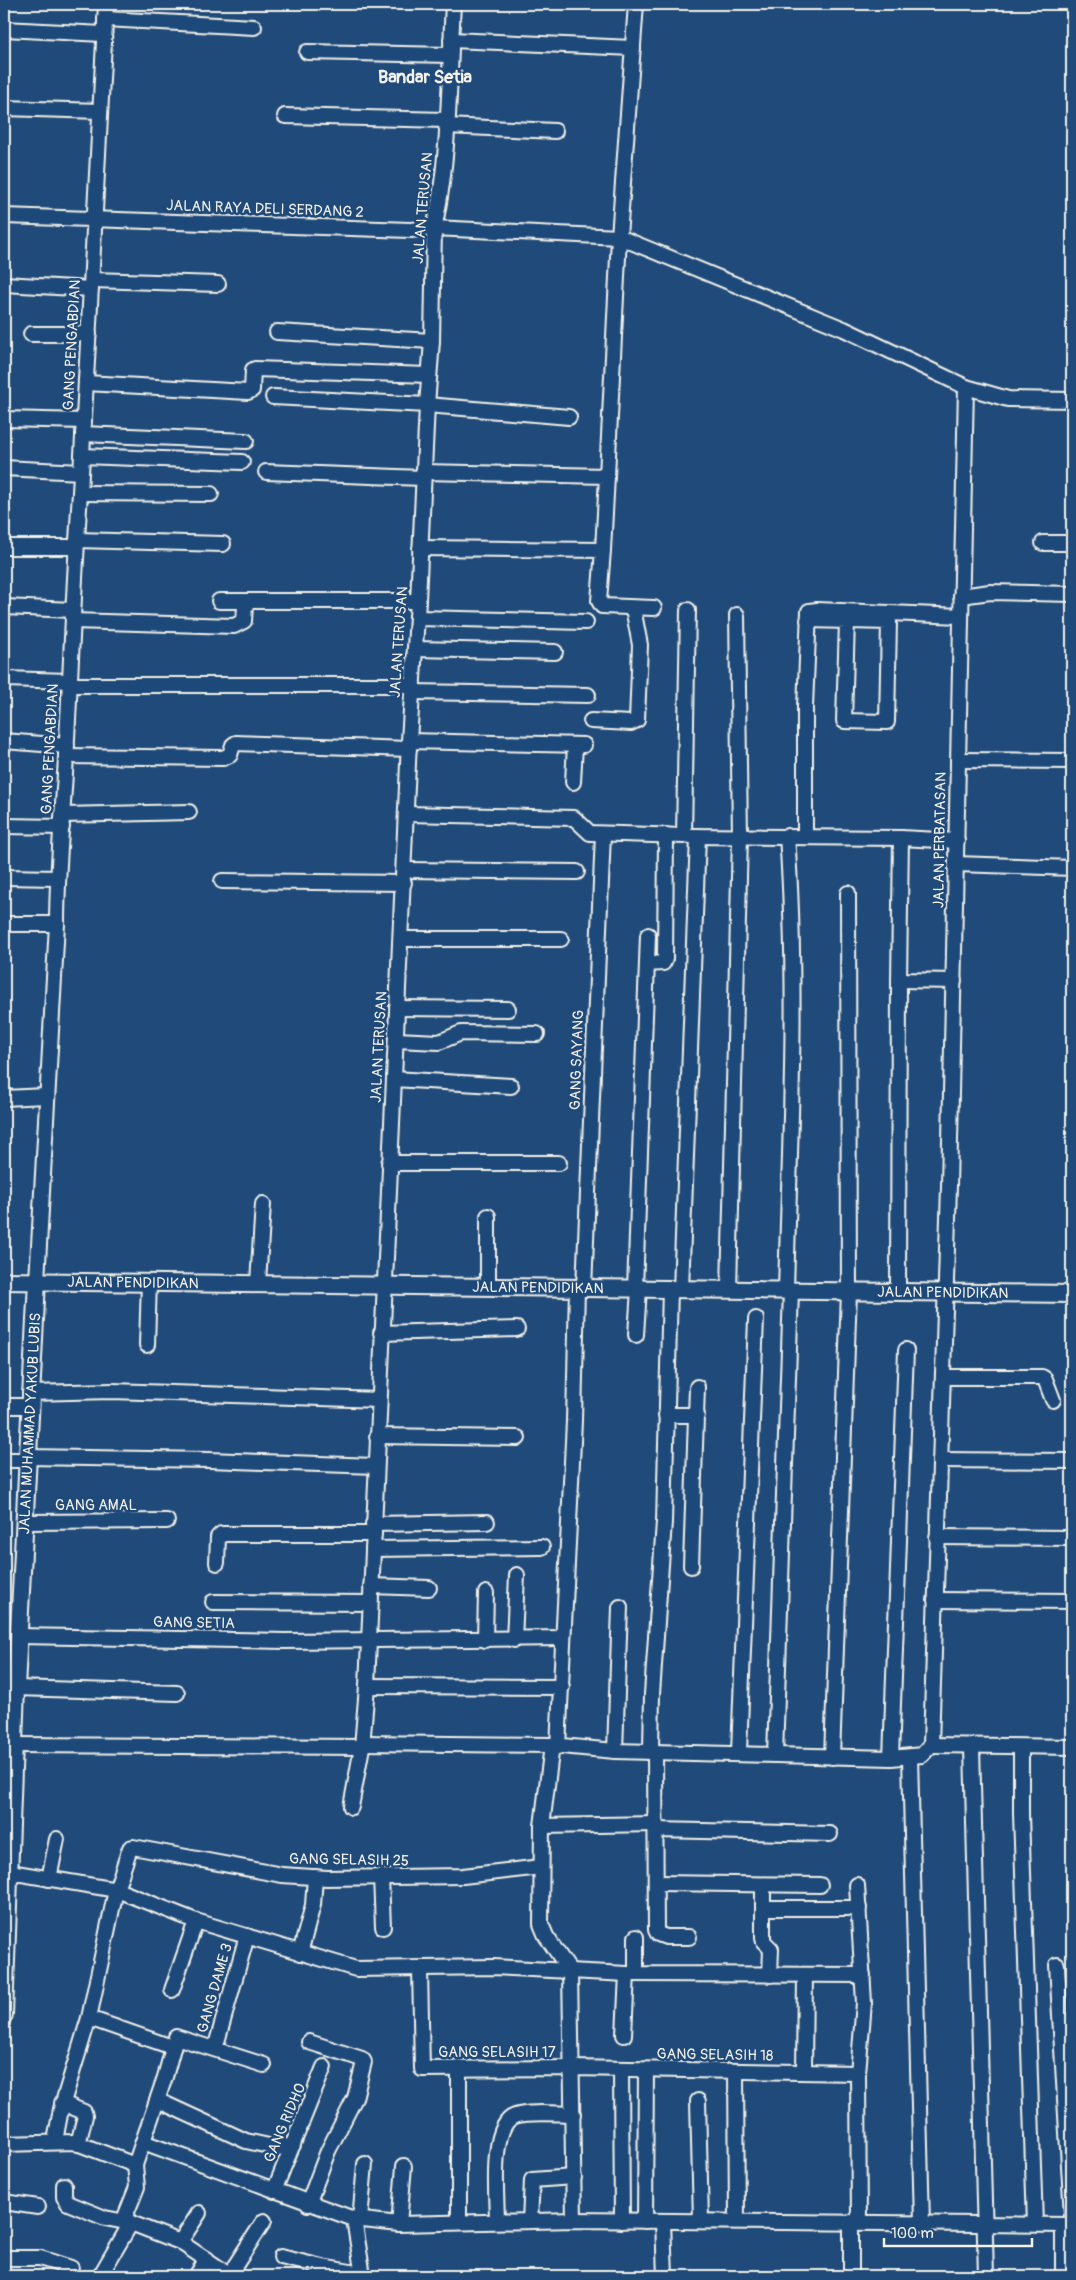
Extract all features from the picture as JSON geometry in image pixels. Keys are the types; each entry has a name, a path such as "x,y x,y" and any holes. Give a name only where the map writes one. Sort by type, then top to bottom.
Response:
{"main road":[{"name":"JALAN PENDIDIKAN","path":"4,1281 384,1284 676,1290 1072,1294"},
{"name":"JALAN MUHAMMAD YAKUB LUBIS","path":"4,2015 5,1948 10,1872 7,1845 11,1754 10,1707 16,1688 37,1281"}],"street":[{"name":"GANG PENGABDIAN","path":"37,1281 46,1092 57,924 57,878 70,683 106,4"},
{"name":"JALAN TERUSAN","path":"350,1808 362,1745 367,1686 381,1333 409,745 418,601 426,405 432,341 434,228 438,211 446,123 453,4"},
{"path":"636,4 619,237 599,601 602,606 654,608"},
{"path":"105,19 254,27"},
{"path":"4,29 103,34"},
{"path":"451,40 633,48"},
{"path":"307,52 450,55"},
{"path":"4,108 100,111"},
{"path":"285,116 446,123 555,131"},
{"name":"JALAN RAYA DELI SERDANG 2","path":"4,216 400,230 434,228 619,237 844,329 966,387 1008,399 1072,400"},
{"path":"4,284 218,284"},
{"path":"277,332 432,341"},
{"path":"31,334 89,334"},
{"path":"86,383 248,392 252,390 253,370 255,369 429,375"},
{"name":"JALAN PERBATASAN","path":"931,1745 934,1600 947,1293 966,387"},
{"path":"273,398 426,405 569,417"},
{"path":"4,419 246,441"},
{"path":"82,456 242,462"},
{"path":"4,468 81,472"},
{"path":"266,472 607,476"},
{"path":"80,493 211,494"},
{"path":"1043,543 1072,543"},
{"path":"4,547 76,544 223,544"},
{"path":"420,548 603,550"},
{"path":"962,596 990,592 1072,594"},
{"path":"219,601 418,601"},
{"path":"4,607 73,615 234,626 244,621 245,606 248,602"},
{"path":"591,721 631,723 637,720 640,645 633,608"},
{"path":"688,610 691,836 676,1290 666,1415 664,1522 652,1694 657,1883 656,1930 658,1934 666,1937 689,1938"},
{"path":"805,836 805,707 809,611 961,616"},
{"path":"729,1290 740,836 737,615"},
{"path":"417,618 586,622"},
{"path":"808,620 889,622 887,722 844,721 847,621"},
{"path":"415,649 556,652"},
{"path":"4,679 70,683 412,688 588,695"},
{"path":"4,741 66,751 223,758 230,755 233,745 236,743 580,745 573,782"},
{"path":"958,760 1072,761"},
{"path":"4,826 189,812"},
{"path":"407,814 574,818 590,833 603,834 805,836 956,841"},
{"name":"GANG SAYANG","path":"570,1971 542,1930 540,1867 542,1826 562,1688 603,834"},
{"path":"647,964 663,963 665,960 666,835"},
{"path":"775,1755 788,1291 792,1061 792,908 787,836"},
{"path":"898,1292 901,838"},
{"path":"956,864 1072,868"},
{"path":"222,881 577,872"},
{"path":"4,877 57,878"},
{"path":"832,1757 849,1292 848,894"},
{"path":"4,924 57,924"},
{"path":"636,1335 648,935"},
{"path":"401,938 561,938"},
{"path":"899,980 954,980"},
{"path":"397,1008 508,1009"},
{"path":"396,1040 439,1042 462,1033 537,1034"},
{"path":"394,1080 511,1086"},
{"path":"8,1098 46,1092"},
{"path":"389,1163 559,1163"},
{"path":"258,1283 263,1204"},
{"path":"488,1216 488,1287"},
{"path":"147,1345 149,1282"},
{"path":"739,1752 756,1319"},
{"path":"381,1333 517,1329"},
{"path":"891,1758 906,1350"},
{"path":"944,1377 1042,1377 1045,1379 1053,1400"},
{"path":"691,1566 697,1387"},
{"path":"4,1406 30,1400 112,1391 379,1400"},
{"path":"666,1415 697,1415"},
{"path":"377,1436 518,1438"},
{"path":"4,1460 209,1460 376,1466"},
{"path":"940,1460 1072,1461"},
{"name":"GANG AMAL","path":"25,1522 167,1521"},
{"path":"217,1563 218,1537 222,1534 373,1529 487,1522"},
{"path":"937,1537 1072,1538"},
{"path":"373,1549 542,1547"},
{"path":"514,1640 517,1575"},
{"path":"371,1586 429,1588"},
{"path":"485,1640 486,1593"},
{"path":"934,1600 1072,1600"},
{"path":"213,1602 370,1603"},
{"path":"615,1751 620,1607"},
{"name":"GANG SETIA","path":"19,1636 368,1640 563,1638"},
{"path":"367,1686 562,1688"},
{"path":"16,1688 177,1693"},
{"path":"11,1754 362,1745 555,1746 615,1751 739,1752 775,1755 891,1758 922,1755 931,1745 1072,1747"},
{"path":"972,1747 983,2224 986,2276"},
{"path":"1021,1747 1021,1814 1035,2224"},
{"path":"910,1757 922,2223"},
{"path":"542,1826 656,1827 830,1834"},
{"path":"49,1878 57,1840"},
{"name":"GANG SELASIH 25","path":"116,1890 130,1848 133,1846 282,1875 315,1877 463,1876 540,1867"},
{"path":"10,1872 116,1890 196,1921 356,1969 494,1967 632,1974 863,1975"},
{"path":"381,1876 383,1927"},
{"path":"300,1953 314,1905 315,1877"},
{"path":"657,1883 820,1885"},
{"path":"764,1885 764,1942 770,1949 770,1975"},
{"path":"851,2276 855,2222 858,2073 864,2003 858,1885"},
{"path":"55,2141 62,2104 89,2018 116,1890"},
{"path":"763,1908 859,1908"},
{"path":"172,1990 196,1921"},
{"name":"GANG DAME 3","path":"215,2050 247,1936"},
{"path":"624,2035 636,1938"},
{"path":"1057,1965 1069,2222 1062,2276"},
{"name":"GANG SELASIH 17","path":"420,1969 422,2069 572,2068"},
{"path":"570,1971 574,2220"},
{"path":"804,2072 805,1975"},
{"path":"89,2018 172,2047"},
{"path":"100,2276 127,2222 137,2187 136,2165 158,2100 176,2037 264,2065"},
{"path":"308,2204 328,2151 355,2098 364,2062 362,2059 309,2042"},
{"name":"GANG RIDHO","path":"274,2191 324,2067"},
{"path":"459,2068 460,2222"},
{"name":"GANG SELASIH 18","path":"572,2068 858,2073"},
{"path":"621,2069 622,2221"},
{"path":"645,2221 646,2070"},
{"path":"736,2071 737,2221"},
{"path":"158,2100 246,2141 278,2148 293,2145"},
{"path":"698,2101 701,2221"},
{"path":"62,2104 84,2112 78,2144"},
{"path":"497,2221 498,2143 506,2124 510,2119 520,2115 573,2114"},
{"path":"4,2144 55,2141 78,2144 136,2165"},
{"path":"143,2142 308,2204 357,2219 400,2224 574,2220 983,2224 1069,2222"},
{"path":"280,2257 320,2271 363,2275 357,2219 365,2164"},
{"path":"400,2224 404,2166"},
{"path":"530,2221 532,2180 574,2177"},
{"path":"64,2186 64,2197 68,2203 106,2218 127,2222 180,2242 230,2276 264,2221"},
{"path":"4,2202 38,2207"},
{"path":"180,2242 200,2213"},
{"path":"663,2221 665,2276"},
{"path":"4,2258 40,2258 70,2268"},
{"path":"196,2276 206,2259"}],"district":[{"name":"Bandar Setia","path":"425,77"}]}
